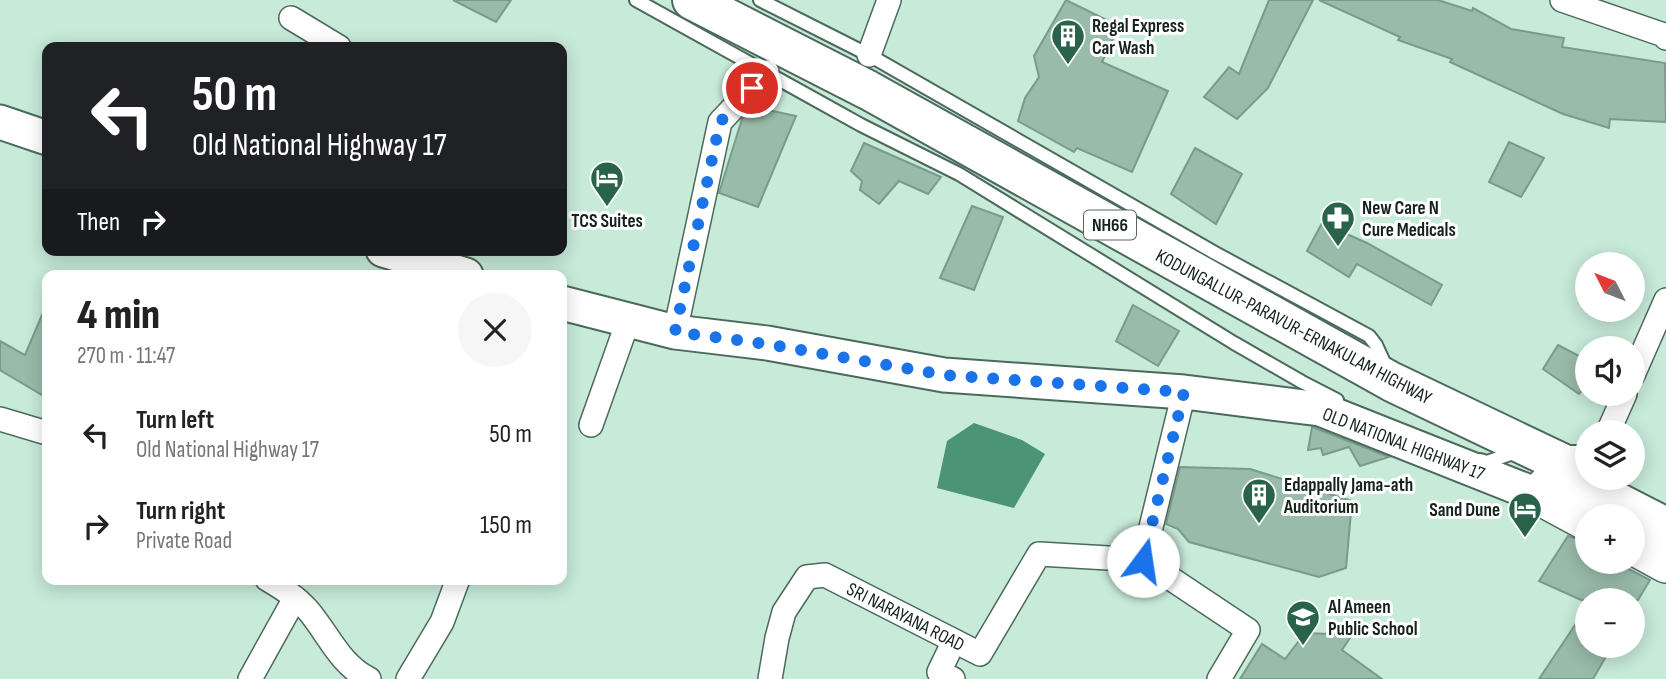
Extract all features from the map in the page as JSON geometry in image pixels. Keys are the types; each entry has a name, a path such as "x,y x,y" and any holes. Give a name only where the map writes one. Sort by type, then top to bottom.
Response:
{"highway":[{"name":"KODUNGALLUR-PARAVUR-ERNAKULAM HIGHWAY","path":"692,0 868,90 1392,382 1529,447 1575,464"},
{"name":"KODUNGALLUR-PARAVUR-ERNAKULAM HIGHWAY","path":"1593,490 1666,527"},
{"path":"1641,490 1666,503"}],"main road":[{"path":"1537,495 1575,466"},
{"name":"OLD NATIONAL HIGHWAY 17","path":"1537,495 1575,516"},
{"path":"1645,553 1666,564"}],"street":[{"path":"869,55 889,0"},
{"path":"1562,0 1664,35 1666,38"},
{"path":"291,18 332,42"},
{"path":"675,332 720,122 767,72"},
{"path":"0,122 42,136"},
{"path":"401,256 442,270"},
{"path":"1645,348 1666,300"},
{"name":"OLD NATIONAL HIGHWAY 17","path":"567,304 675,332 767,344 944,375 1184,392 1320,409 1537,495"},
{"path":"591,425 628,321"},
{"path":"1184,392 1143,561 1248,630 1219,679"},
{"path":"0,419 42,432"},
{"name":"SRI NARAYANA ROAD","path":"770,679 776,638 784,612 807,578 825,575 980,654 1039,554 1143,561"},
{"path":"276,585 307,610 340,656 366,678"},
{"path":"408,679 442,622 456,585"},
{"path":"250,679 295,598"},
{"path":"953,679 939,672 954,641"}],"lane":[{"path":"635,0 861,125 959,174 1314,388 1436,445 1487,462 1529,447"},
{"path":"760,0 869,55 1215,253 1369,336 1381,355 1392,382"}],"shaded area":[{"path":"974,423 1022,440 1045,454 1014,508 937,488 947,441"}],"building":[{"path":"453,0 511,0 496,22"},
{"path":"1066,0 1119,26 1102,62 1168,91 1132,172 1077,148 1074,152 1018,121 1025,98 1039,77 1034,56"},
{"path":"1269,0 1313,0 1268,88 1237,119 1204,97 1229,67 1239,74"},
{"path":"1319,0 1438,0 1472,11 1473,8 1511,29 1564,38 1562,47 1665,63 1666,122 1610,119 1609,128 1563,114 1450,62 1452,59 1398,40 1400,37"},
{"path":"754,107 796,116 758,207 719,193 742,119"},
{"path":"1509,142 1544,158 1521,197 1489,182"},
{"path":"864,143 941,177 928,194 899,181 879,204 860,190 862,181 851,171"},
{"path":"1195,148 1242,174 1216,224 1171,194"},
{"path":"972,206 1003,217 974,290 940,278"},
{"path":"1322,223 1367,243 1442,285 1431,305 1357,264 1349,277 1307,251"},
{"path":"1133,305 1179,331 1158,366 1116,341"},
{"path":"42,315 42,395 0,370 0,341 25,355"},
{"path":"1558,345 1575,354 1575,391 1543,369"},
{"path":"1312,427 1389,457 1360,466 1349,447 1323,455 1321,448 1308,450"},
{"name":"Edappally Jama-ath Auditorium","path":"1180,467 1250,469 1352,501 1346,568 1319,577 1189,542 1178,529 1166,524"},
{"path":"1568,536 1575,539 1575,574 1638,574 1650,580 1645,588 1575,588 1575,597 1539,581"},
{"path":"1575,625 1575,658 1605,658 1593,679 1539,679"},
{"name":"Al Ameen Public School","path":"1305,633 1352,635 1342,650 1382,679 1240,679 1262,644 1285,659"}],"place":[{"name":"Regal Express Car Wash","path":"1068,66"},
{"name":"TCS Suites","path":"607,208"},
{"name":"New Care N Cure Medicals","path":"1338,248"},
{"name":"Edappally Jama-ath Auditorium","path":"1259,525"},
{"name":"Sand Dune","path":"1525,539"},
{"name":"Al Ameen Public School","path":"1303,647"}],"route":[{"path":"752,88 720,122 698,214 675,332 767,344 944,375 1184,392 1143,561"}]}
